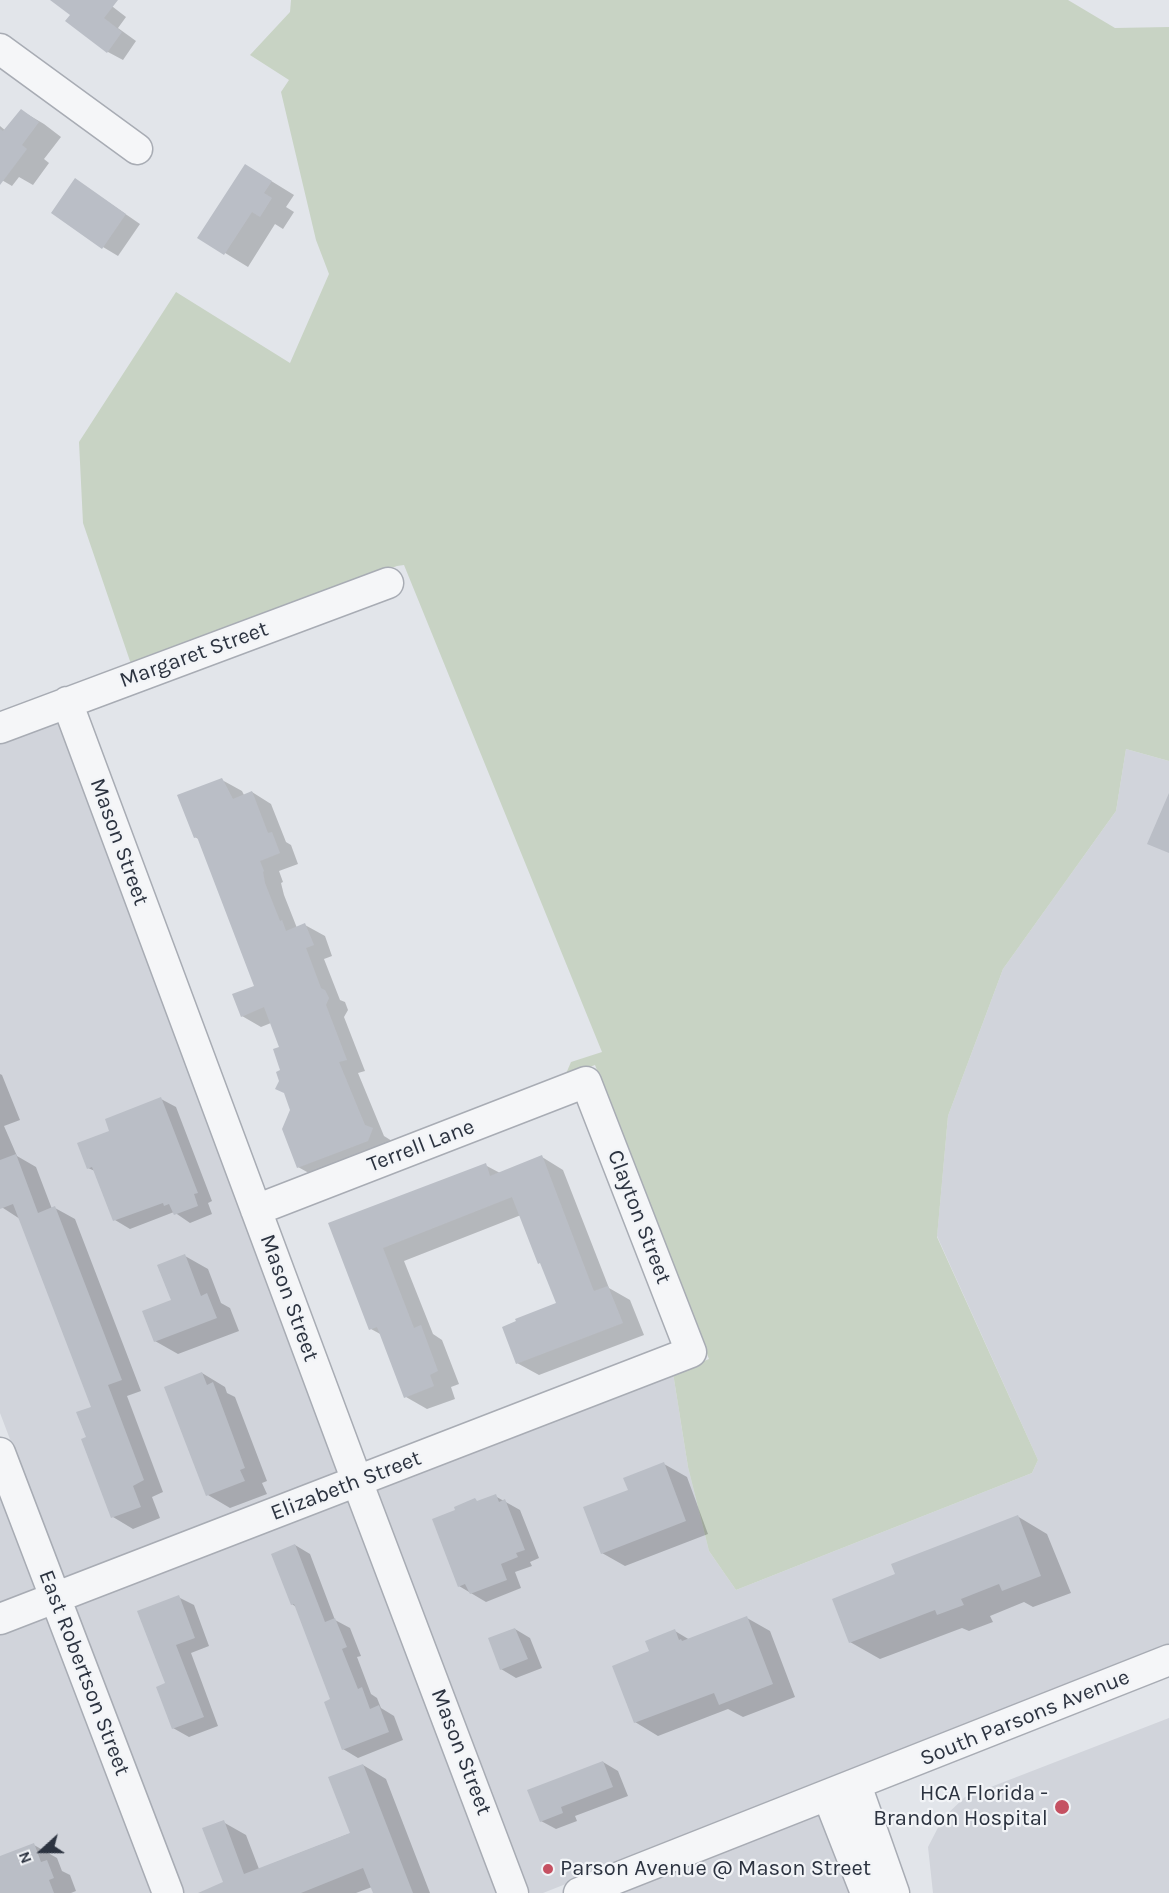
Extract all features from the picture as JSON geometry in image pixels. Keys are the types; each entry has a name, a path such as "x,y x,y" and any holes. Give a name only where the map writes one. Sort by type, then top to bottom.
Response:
{"street":[{"path":"0,49 137,149"},
{"name":"Margaret Street","path":"0,728 388,583"},
{"name":"Mason Street","path":"67,702 357,1482 513,1893"},
{"name":"Terrell Lane","path":"256,1210 586,1082"},
{"name":"Clayton Street","path":"586,1082 691,1352"},
{"name":"Elizabeth Street","path":"0,1619 691,1352"},
{"name":"East Robertson Street","path":"0,1453 168,1893"},
{"name":"South Parsons Avenue","path":"579,1893 1169,1660"},
{"path":"856,1785 894,1893"},
{"path":"828,1796 866,1893"}],"shaded area":[{"path":"58,719 339,1475 64,1581 0,1413 0,741"},
{"path":"1126,749 1169,761 1169,1646 543,1893 530,1893 376,1491 673,1373 688,1467 709,1551 736,1590 1032,1473 1038,1460 937,1236 948,1116 1003,969 1116,811"},
{"path":"0,1494 37,1591 0,1605"},
{"path":"348,1499 499,1893 183,1893 73,1605"},
{"path":"46,1615 152,1893 0,1893 0,1633"},
{"name":"HCA Florida - Brandon Hospital","path":"1169,1718 1169,1893 933,1893 928,1847 943,1818 965,1797"},
{"path":"819,1813 849,1893 614,1893"}],"green space":[{"path":"291,0 1068,0 1115,28 1169,27 1169,761 1126,749 1116,811 1003,969 948,1116 937,1237 1038,1460 1032,1473 736,1590 709,1551 688,1467 673,1373 709,1359 595,1065 565,1076 571,1062 602,1052 404,565 131,664 83,523 79,442 176,292 290,363 329,274 316,240 281,92 289,80 250,55 290,12"}],"building":[{"path":"50,0 118,0 104,18 122,32 107,53 65,21 70,15"},
{"path":"21,109 39,122 22,145 27,149 0,185 0,129 3,131"},
{"path":"245,164 272,181 264,193 272,198 260,217 252,212 224,255 197,238"},
{"path":"75,178 126,214 102,249 51,213"},
{"path":"222,778 233,799 252,791 268,833 272,832 280,853 260,861 265,883 286,931 305,923 314,945 306,948 321,988 325,990 329,998 326,1005 347,1060 339,1062 365,1125 373,1128 368,1141 297,1168 282,1129 290,1110 284,1093 275,1089 279,1081 276,1072 280,1070 273,1049 279,1047 264,1007 241,1017 232,994 254,986 197,837 194,838 177,795"},
{"path":"1169,793 1169,853 1147,844"},
{"path":"161,1097 198,1193 194,1194 198,1206 174,1215 169,1204 164,1206 163,1203 113,1221 92,1167 87,1169 77,1143 109,1131 105,1119"},
{"path":"16,1154 38,1213 55,1206 122,1380 108,1385 144,1480 133,1486 141,1507 111,1518 81,1439 86,1437 76,1412 91,1407 13,1204 0,1209 0,1160"},
{"path":"542,1155 593,1289 594,1291 608,1286 623,1323 516,1364 502,1327 516,1321 515,1319 556,1303 512,1197 383,1248 414,1328 421,1325 438,1371 430,1375 434,1386 404,1398 377,1327 369,1330 328,1223 486,1163 490,1176"},
{"path":"185,1254 201,1296 207,1293 217,1318 154,1342 142,1311 171,1300 157,1265"},
{"path":"202,1372 207,1385 213,1382 245,1468 240,1470 245,1481 206,1496 164,1387"},
{"path":"664,1462 686,1521 601,1554 583,1507 628,1490 623,1478"},
{"path":"496,1494 499,1502 505,1499 525,1550 516,1553 518,1557 501,1564 507,1580 470,1594 465,1584 458,1587 432,1519 455,1510 454,1507 475,1498 477,1501"},
{"path":"1018,1515 1041,1576 1002,1591 999,1584 961,1599 964,1605 937,1615 935,1610 849,1643 832,1599 895,1574 891,1564"},
{"path":"295,1544 325,1622 335,1618 347,1647 342,1649 358,1689 362,1687 370,1709 379,1705 389,1732 342,1750 324,1702 330,1699 294,1604 291,1605 271,1554"},
{"path":"179,1595 195,1638 176,1645 204,1717 172,1729 156,1687 165,1683 137,1611"},
{"path":"747,1616 773,1684 719,1705 714,1693 634,1723 612,1666 649,1651 645,1641 675,1629 679,1640 682,1641"},
{"path":"515,1628 528,1659 500,1670 488,1638"},
{"path":"603,1761 613,1787 561,1807 563,1813 540,1822 527,1790"},
{"path":"363,1764 413,1893 373,1893 363,1868 301,1893 198,1893 223,1882 202,1828 224,1820 244,1874 350,1833 328,1777"},
{"path":"34,1843 41,1862 47,1860 54,1878 49,1880 54,1893 0,1893 0,1856"}],"place":[{"name":"HCA Florida - Brandon Hospital","path":"1062,1807"},
{"name":"Parson Avenue @ Mason Street","path":"548,1869"}]}
